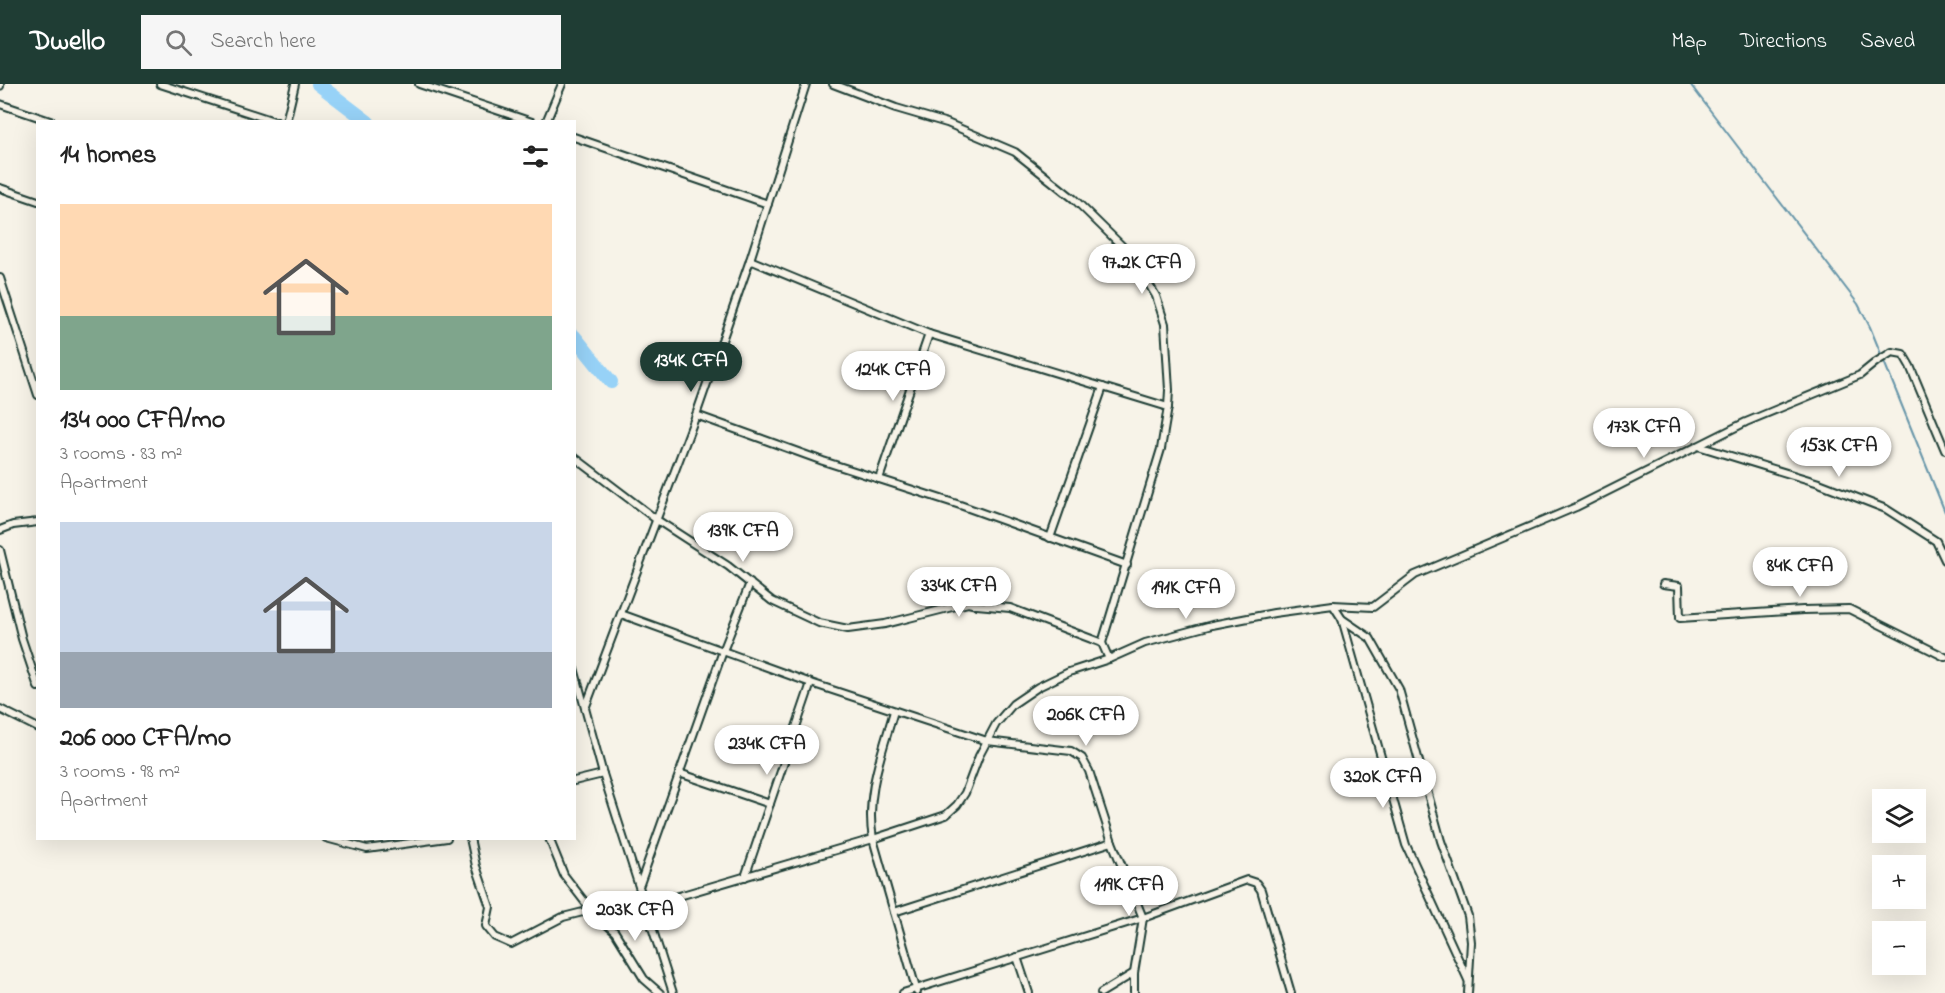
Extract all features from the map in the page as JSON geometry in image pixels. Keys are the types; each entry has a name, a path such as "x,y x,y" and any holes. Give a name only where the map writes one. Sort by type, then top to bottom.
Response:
{"street":[{"path":"160,84 271,120"},
{"path":"287,120 296,84"},
{"path":"419,84 526,120"},
{"path":"547,120 562,84"},
{"path":"586,706 696,416 750,261 806,84"},
{"path":"833,84 896,108 947,123 1015,152 1074,199 1122,246 1156,296 1165,324 1170,390 1168,407 1161,450 1102,643 1109,659"},
{"path":"0,104 47,120"},
{"path":"576,138 768,204"},
{"path":"0,188 36,200"},
{"path":"750,261 929,334 1168,407"},
{"path":"0,278 36,389"},
{"path":"879,479 929,334"},
{"path":"645,906 873,839 945,814 957,805 965,793 979,756 996,724 1013,704 1069,672 1109,659 1145,643 1212,625 1333,605 1373,607 1415,575 1576,507 1746,422 1860,375 1892,352 1903,354 1910,366 1945,450"},
{"path":"1050,538 1103,387"},
{"path":"696,416 1127,565"},
{"path":"1698,446 1819,483 1886,509 1936,541 1945,560"},
{"path":"576,459 657,520 728,566 772,601 819,623 848,629 885,624 968,603 977,606 1010,608 1102,643"},
{"path":"0,530 13,525 36,522"},
{"path":"0,550 22,639 36,681"},
{"path":"640,885 723,651 750,583"},
{"path":"1664,584 1679,586 1680,618 1849,609 1945,657"},
{"path":"1333,605 1342,619 1406,845 1469,982"},
{"path":"621,614 812,683 987,741 1071,751 1082,758 1089,771 1112,842 1143,918 1134,973 1134,993"},
{"path":"1342,619 1370,638 1399,689 1441,841 1468,916 1471,942 1468,993"},
{"path":"576,674 603,774 673,993"},
{"path":"745,877 812,683"},
{"path":"0,709 36,727"},
{"path":"894,711 871,796 870,819 873,839 917,991"},
{"path":"576,781 603,774"},
{"path":"680,774 770,804"},
{"path":"333,840 367,849 432,840"},
{"path":"364,840 367,849"},
{"path":"470,840 476,866 490,907 486,926 495,937 511,944 563,917 591,910"},
{"path":"550,840 564,875 591,910 615,932 644,979 660,993"},
{"path":"894,912 1112,842"},
{"path":"903,993 917,991 1143,918 1251,880 1261,890 1291,993"},
{"path":"1017,957 1029,993"},
{"path":"1101,993 1134,973"}],"waterway":[{"path":"318,84 365,120"},
{"path":"1690,84 1858,304 1870,327 1945,512"},
{"path":"576,338 611,382"}]}
